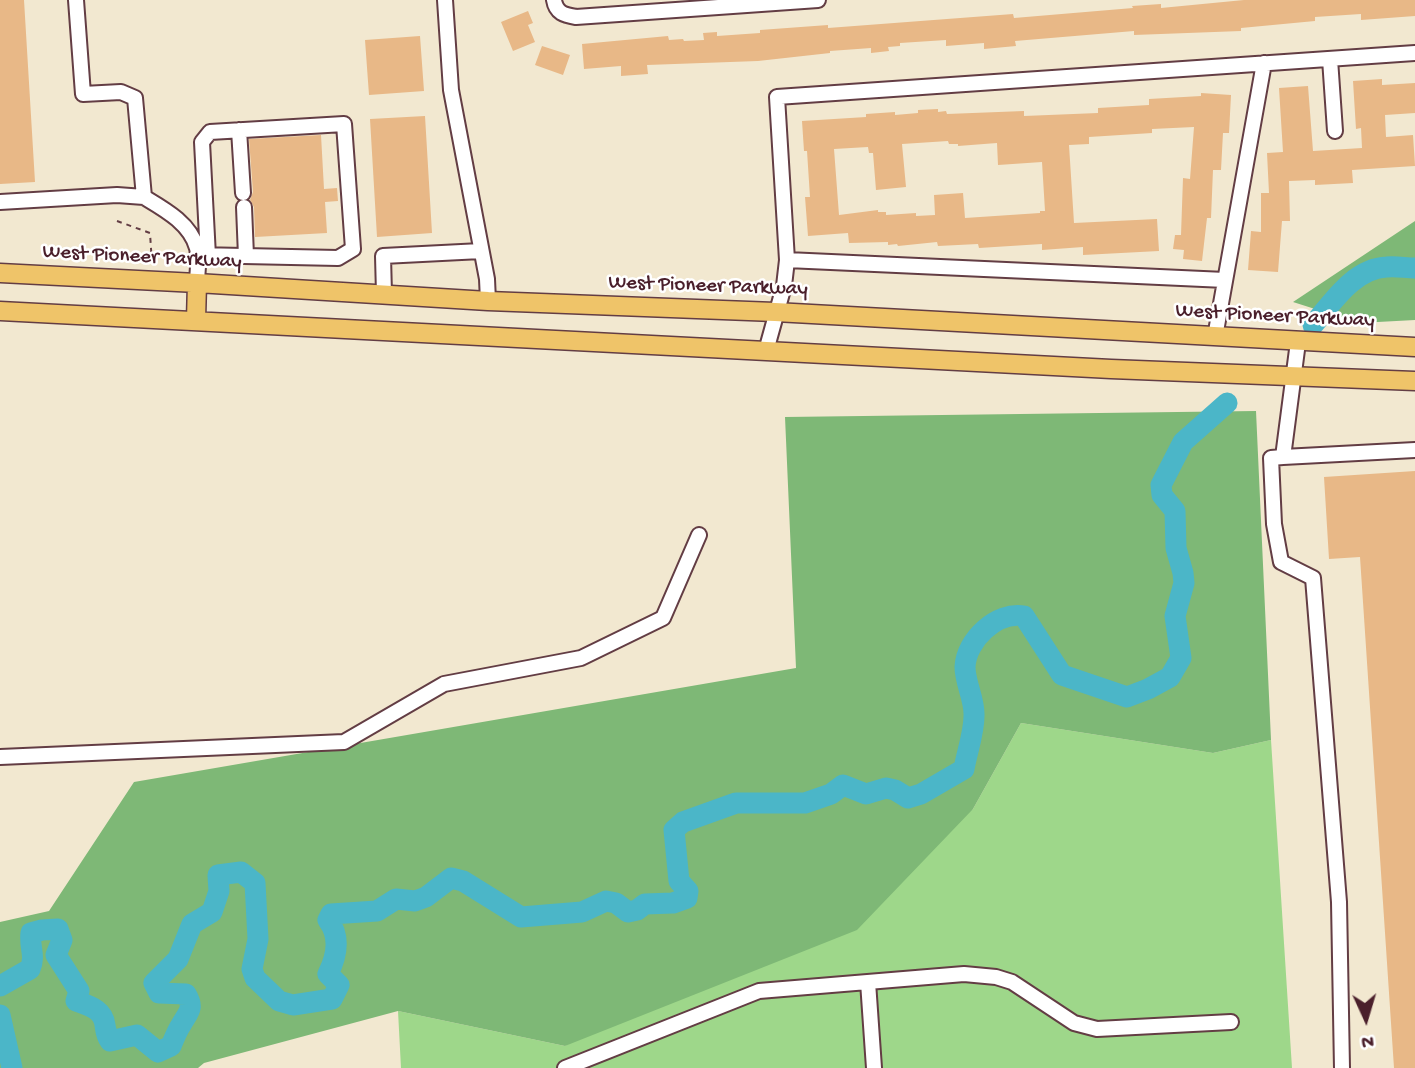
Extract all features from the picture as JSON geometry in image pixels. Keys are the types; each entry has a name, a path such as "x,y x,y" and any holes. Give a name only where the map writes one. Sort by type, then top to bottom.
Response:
{"main road":[{"name":"West Pioneer Parkway","path":"0,273 197,282 488,301 775,312 1415,347"},
{"path":"196,320 197,282"},
{"path":"0,311 766,351 1415,381"}],"street":[{"path":"76,0 83,94 121,92 135,97 144,197"},
{"path":"445,0 452,90 487,279 488,301"},
{"path":"554,0 564,15 576,17 818,0"},
{"path":"766,351 784,286 787,260 777,97 1415,53"},
{"path":"1330,59 1335,131"},
{"path":"1214,337 1264,63"},
{"path":"0,202 117,195 144,197 167,211 186,228 203,255 338,258 353,249 344,124 210,132 202,142 203,255 197,282"},
{"path":"239,130 246,256"},
{"path":"384,295 383,256 481,251"},
{"path":"787,260 1225,280"},
{"path":"1283,457 1297,342"},
{"path":"1342,1068 1339,902 1313,578 1281,562 1274,524 1271,458 1415,450"},
{"path":"0,757 344,742 444,684 581,658 663,618 699,535"},
{"path":"565,1068 759,991 964,974 996,977 1012,982 1074,1023 1097,1029 1231,1022"},
{"path":"868,982 874,1068"}],"path":[{"path":"117,220 150,233 152,269"}],"green space":[{"path":"1415,221 1415,320 1359,323 1293,302"},
{"path":"1256,411 1271,740 1213,753 1021,723 973,809 857,930 565,1046 398,1011 204,1063 198,1068 0,1068 0,922 49,911 134,782 796,668 785,417"},
{"path":"1021,723 1213,753 1271,740 1292,1068 401,1068 398,1011 565,1046 973,809"}],"building":[{"path":"0,0 24,0 35,182 0,184"},
{"path":"1244,0 1415,0 1415,16 1361,20 1361,14 1315,17 1315,21 1241,28 1241,31 1134,35 1134,31 1015,41 1016,46 984,49 984,43 946,46 946,40 900,43 900,46 888,47 889,51 871,53 871,48 758,61 647,65 648,74 621,76 621,66 584,69 582,44 668,36 669,40 704,40 703,33 717,32 717,36 760,33 760,30 828,25 828,28 1013,14 1014,18 1133,8 1132,6 1161,4 1161,8"},
{"path":"528,11 533,23 528,25 535,42 513,51 501,22"},
{"path":"420,36 424,91 369,95 365,40"},
{"path":"542,46 570,55 563,75 535,65"},
{"path":"1382,79 1382,85 1415,83 1415,113 1385,115 1386,137 1413,135 1415,166 1352,170 1353,183 1315,185 1315,180 1289,181 1290,221 1282,221 1278,272 1248,270 1251,231 1261,232 1261,193 1269,193 1267,153 1283,152 1279,88 1308,86 1313,151 1362,148 1361,128 1356,129 1353,81"},
{"path":"1201,93 1231,95 1229,133 1223,133 1221,170 1213,170 1211,218 1207,218 1202,261 1183,259 1184,250 1173,249 1175,235 1181,235 1183,178 1190,179 1194,127 1089,137 1089,144 1069,145 1074,223 1157,219 1159,251 1083,255 1083,247 1042,250 1042,244 979,248 978,244 938,246 937,242 898,246 888,245 888,242 849,243 848,233 808,236 805,197 810,197 802,121 866,117 866,114 895,112 895,115 918,113 918,110 938,109 938,112 946,111 947,114 1024,111 1024,116 1098,113 1098,108 1149,105 1149,99 1201,96","holes":["948,141 949,144 958,146 997,143 998,165 1042,162 1045,211 965,218 963,193 934,195 935,215 886,215 886,212 878,210 839,215 834,149 868,147 869,153 873,153 876,190 906,187 902,144"]},
{"path":"425,116 432,233 377,237 370,119"},
{"path":"321,135 324,189 337,188 338,201 325,202 327,233 255,237 254,207 250,200 253,192 249,139"},
{"path":"1415,471 1415,1068 1394,1068 1360,557 1329,559 1324,477"}],"waterway":[{"path":"1313,325 1336,297 1364,273 1387,267 1415,268"},
{"path":"0,986 30,969 31,933 58,929 62,940 56,955 79,991 76,1001 95,1009 101,1015 110,1041 137,1035 158,1052 171,1046 190,1007 186,994 159,993 154,983 178,959 192,924 212,912 219,891 218,875 241,872 255,883 258,939 252,969 255,978 279,1001 293,1005 332,999 339,985 328,974 336,947 335,933 328,920 331,914 377,911 396,899 415,901 426,897 451,878 463,881 521,917 582,912 606,901 616,903 628,912 645,904 673,903 687,898 688,891 679,881 674,830 683,822 736,803 805,803 831,794 843,785 866,794 886,788 908,798 921,794 964,769 974,716 965,673 967,657 977,638 1004,618 1024,616 1062,675 1127,697 1148,689 1170,677 1181,658 1175,616 1184,583 1183,573 1176,548 1175,511 1162,495 1161,485 1183,442 1227,403"},
{"path":"0,1015 12,1068"}]}
